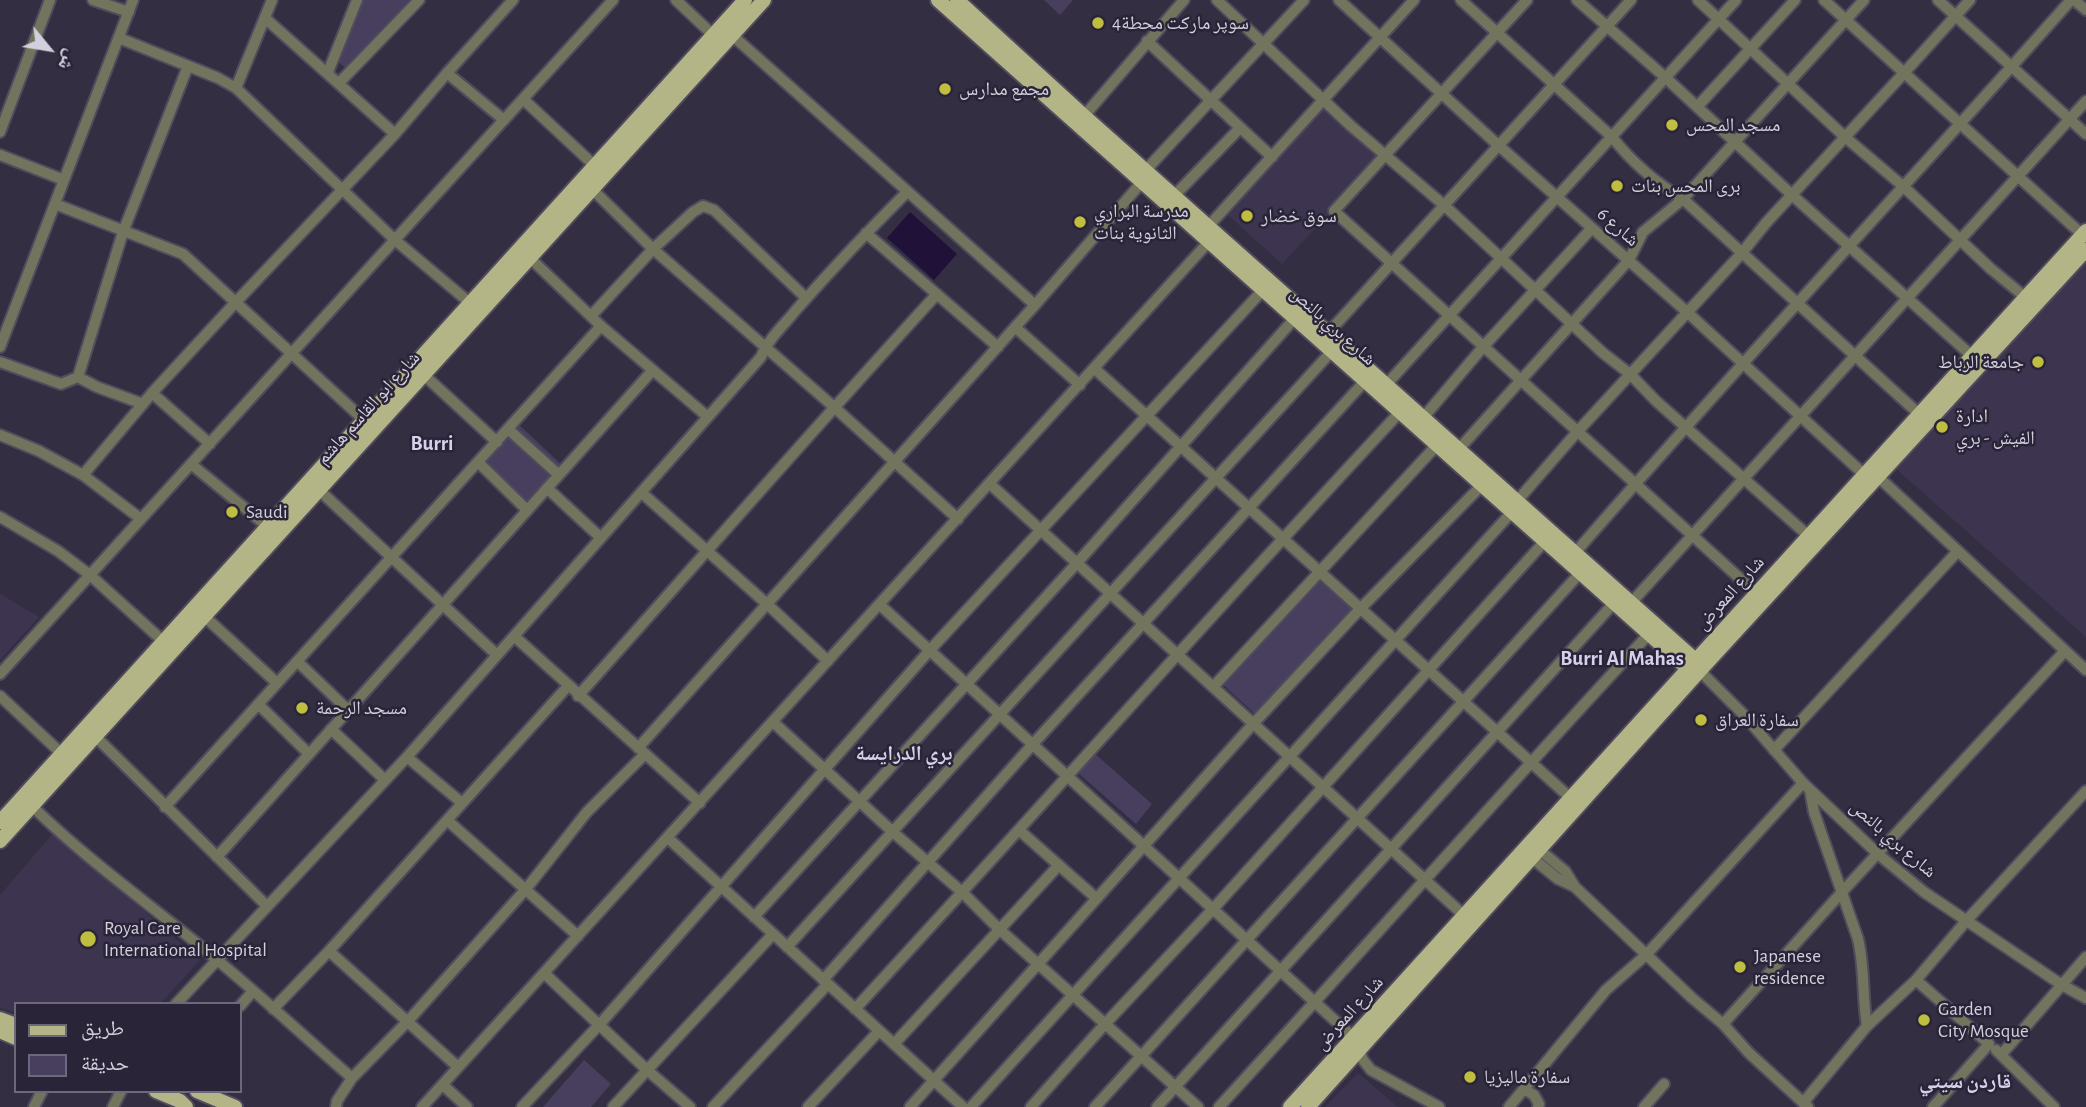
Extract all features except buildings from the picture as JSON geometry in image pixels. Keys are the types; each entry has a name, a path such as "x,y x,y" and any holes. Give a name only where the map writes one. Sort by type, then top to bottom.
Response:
{"main road":[{"name":"شارع ابو القاسم هاشم","path":"0,822 745,0"},
{"name":"شارع ابو القاسم هاشم","path":"0,841 764,0"},
{"name":"شارع بري بالنص","path":"938,0 1328,333 1459,449 1545,541 1580,573 1649,634 1697,669"},
{"name":"شارع بري بالنص","path":"957,0 1084,116 1144,176 1174,196 1263,290 1482,485 1575,553 1631,603 1697,669"},
{"name":"شارع المعرض","path":"1290,1107 1356,1044 2030,302 2085,234"},
{"name":"شارع المعرض","path":"1871,476 1919,414 1972,356 2086,250"},
{"name":"شارع المعرض","path":"1697,669 1756,593 1812,540"},
{"name":"شارع المعرض","path":"1308,1107 1356,1044"},
{"path":"161,1093 180,1101 186,1107"},
{"path":"202,1093 234,1107"}],"street":[{"path":"0,132 50,0"},
{"path":"93,0 129,12"},
{"path":"0,345 134,0"},
{"path":"236,88 272,0"},
{"path":"328,72 357,0"},
{"path":"340,83 419,0"},
{"path":"83,475 152,393 395,134 512,0"},
{"path":"595,0 605,9"},
{"path":"0,674 613,0"},
{"path":"676,0 713,35"},
{"path":"1084,116 1184,0"},
{"path":"1217,0 1323,100 1445,206 1603,353 1630,374 1656,401 1812,540"},
{"path":"336,1107 352,1078 408,1021 526,889 587,812 767,604 1035,305 1144,176 1304,0"},
{"name":"شارع 6","path":"1339,0 1799,416 1958,551 2086,670"},
{"path":"422,1107 1080,385 1272,157 1414,0"},
{"path":"1461,0 1612,137 1624,152 1655,180 1683,199 1919,414"},
{"path":"1527,0 1334,211 1756,593"},
{"path":"1577,0 1972,356"},
{"path":"1328,333 1631,0"},
{"path":"1698,0 2030,302"},
{"path":"1386,385 1736,0"},
{"path":"1697,107 1795,0"},
{"path":"1824,0 2017,177 2085,234"},
{"path":"1459,449 1629,260 1643,232 1683,199 1864,0"},
{"path":"1938,0 2086,134"},
{"path":"971,1107 1396,641 1515,507 1578,431 1970,0"},
{"path":"1575,553 1685,426 2073,0 2086,10"},
{"path":"265,18 395,134"},
{"path":"732,35 1035,305"},
{"path":"119,38 218,78 236,88 395,240 470,303"},
{"path":"1147,41 1272,157"},
{"path":"78,377 124,232 188,66"},
{"path":"447,72 504,120"},
{"path":"523,99 595,166"},
{"path":"1631,603 2086,101"},
{"path":"1174,196 1240,128"},
{"path":"0,155 64,180"},
{"path":"593,189 653,249 958,519"},
{"path":"178,1002 407,757 761,357 765,346 806,299 907,192"},
{"path":"55,204 183,254 364,420"},
{"path":"591,316 653,249 703,205 714,210 806,299"},
{"path":"1423,418 1483,346 1592,228"},
{"path":"866,233 998,346"},
{"path":"530,258 601,326 708,417"},
{"path":"524,1106 600,1024 930,650 1263,290"},
{"path":"578,696 937,294"},
{"path":"754,917 1077,563 1295,318"},
{"path":"165,807 601,326"},
{"path":"1015,327 1080,385"},
{"path":"787,947 1332,351"},
{"path":"0,362 61,384 78,377"},
{"path":"1094,369 1574,802"},
{"path":"216,857 652,371"},
{"path":"424,375 496,442"},
{"path":"78,377 143,404"},
{"path":"713,1107 825,982 927,861 1365,381"},
{"path":"152,393 210,444"},
{"path":"855,1009 1282,538 1400,412"},
{"path":"508,429 559,475"},
{"path":"0,435 39,451 83,475 141,519"},
{"path":"1213,687 1437,445"},
{"path":"478,462 527,510"},
{"path":"191,464 268,527"},
{"path":"990,484 1469,919"},
{"path":"910,1107 1254,724 1360,609 1482,485"},
{"path":"547,488 601,538"},
{"path":"319,490 497,655"},
{"path":"642,493 828,661"},
{"path":"0,517 58,551 90,575 164,642"},
{"path":"1031,1107 1324,788 1545,541"},
{"path":"1774,750 1958,551"},
{"path":"1095,1107 1580,573"},
{"path":"1157,1107 1614,603"},
{"path":"880,605 1315,1002 1356,1044 1371,1070 1439,1107"},
{"path":"204,616 277,683"},
{"path":"1219,1107 1649,634"},
{"path":"514,636 700,803"},
{"path":"1723,1024 2065,651"},
{"path":"297,661 348,710"},
{"name":"شارع بري بالنص","path":"1697,669 1743,714 1807,787 1924,892 2062,985 2086,998"},
{"path":"273,1009 329,951 568,686"},
{"path":"0,696 62,754"},
{"path":"258,705 309,754"},
{"path":"773,722 1198,1107"},
{"path":"331,729 385,780"},
{"path":"95,736 267,906"},
{"path":"407,757 462,803"},
{"path":"1807,787 1863,957 1863,1005 1867,1026"},
{"path":"1509,1107 1606,990 1646,955 1807,787"},
{"path":"1531,850 1558,879 1575,887 1723,1024 1749,1053 1806,1105 1867,1026 1916,980 1967,920 2086,791"},
{"path":"32,806 124,886 217,959 352,1078"},
{"path":"447,820 578,936"},
{"path":"1019,830 1096,898"},
{"path":"667,838 963,1107"},
{"path":"894,1044 1059,865"},
{"path":"613,1107 772,934"},
{"path":"329,951 458,1067"},
{"path":"2001,1055 2086,957"},
{"path":"544,973 690,1107"},
{"path":"1916,980 2001,1055 2054,1107"},
{"path":"242,1004 253,991"},
{"path":"1692,998 1718,1030 1749,1053"},
{"path":"807,1107 879,1031"},
{"path":"1933,1107 1989,1044"},
{"path":"1644,1107 1664,1084"},
{"path":"443,1085 467,1107"},
{"path":"1524,1089 1534,1096 1538,1107"}],"shaded area":[{"path":"1324,106 1381,158 1282,264 1228,215"},
{"path":"910,212 957,254 934,280 887,238"},
{"name":"جامعة الرباط","path":"2086,256 2086,637 1894,467"},
{"path":"0,594 39,617 0,660"},
{"name":"Royal Care International Hospital","path":"54,832 200,960 162,1002 14,1002 14,1012 0,1007 0,895"},
{"path":"1358,1073 1398,1107 1325,1107"}],"green space":[{"path":"360,0 414,0 348,70 335,59"},
{"path":"1044,0 1073,0 1060,15"},
{"path":"516,422 562,465 526,504 478,461"},
{"path":"1319,577 1354,609 1256,715 1221,683"},
{"path":"1094,753 1152,804 1136,824 1077,772"},
{"path":"584,1060 611,1084 591,1107 543,1107"}],"place":[{"name":"سوپر مارکت محطة4","path":"1098,23"},
{"name":"مجمع مدارس","path":"945,89"},
{"name":"مسجد المحس","path":"1672,125"},
{"name":"برى المحس بنات","path":"1617,186"},
{"name":"سوق خضار","path":"1247,216"},
{"name":"مدرسة البراري الثانوية بنات","path":"1080,222"},
{"name":"جامعة الرباط","path":"2038,362"},
{"name":"ادارة الفيش - بري","path":"1942,427"},
{"name":"Saudi","path":"232,512"},
{"name":"مسجد الرحمة","path":"302,708"},
{"name":"سفارة العراق","path":"1701,720"},
{"name":"Royal Care International Hospital","path":"88,939"},
{"name":"Japanese residence","path":"1740,967"},
{"name":"Garden City Mosque","path":"1924,1020"},
{"name":"سفارة ماليزيا","path":"1470,1077"}],"district":[{"name":"Burri","path":"432,444"},
{"name":"Burri Al Mahas","path":"1622,659"},
{"name":"بري الدرايسة","path":"904,754"},
{"name":"قاردن سيتي","path":"1965,1082"}]}
